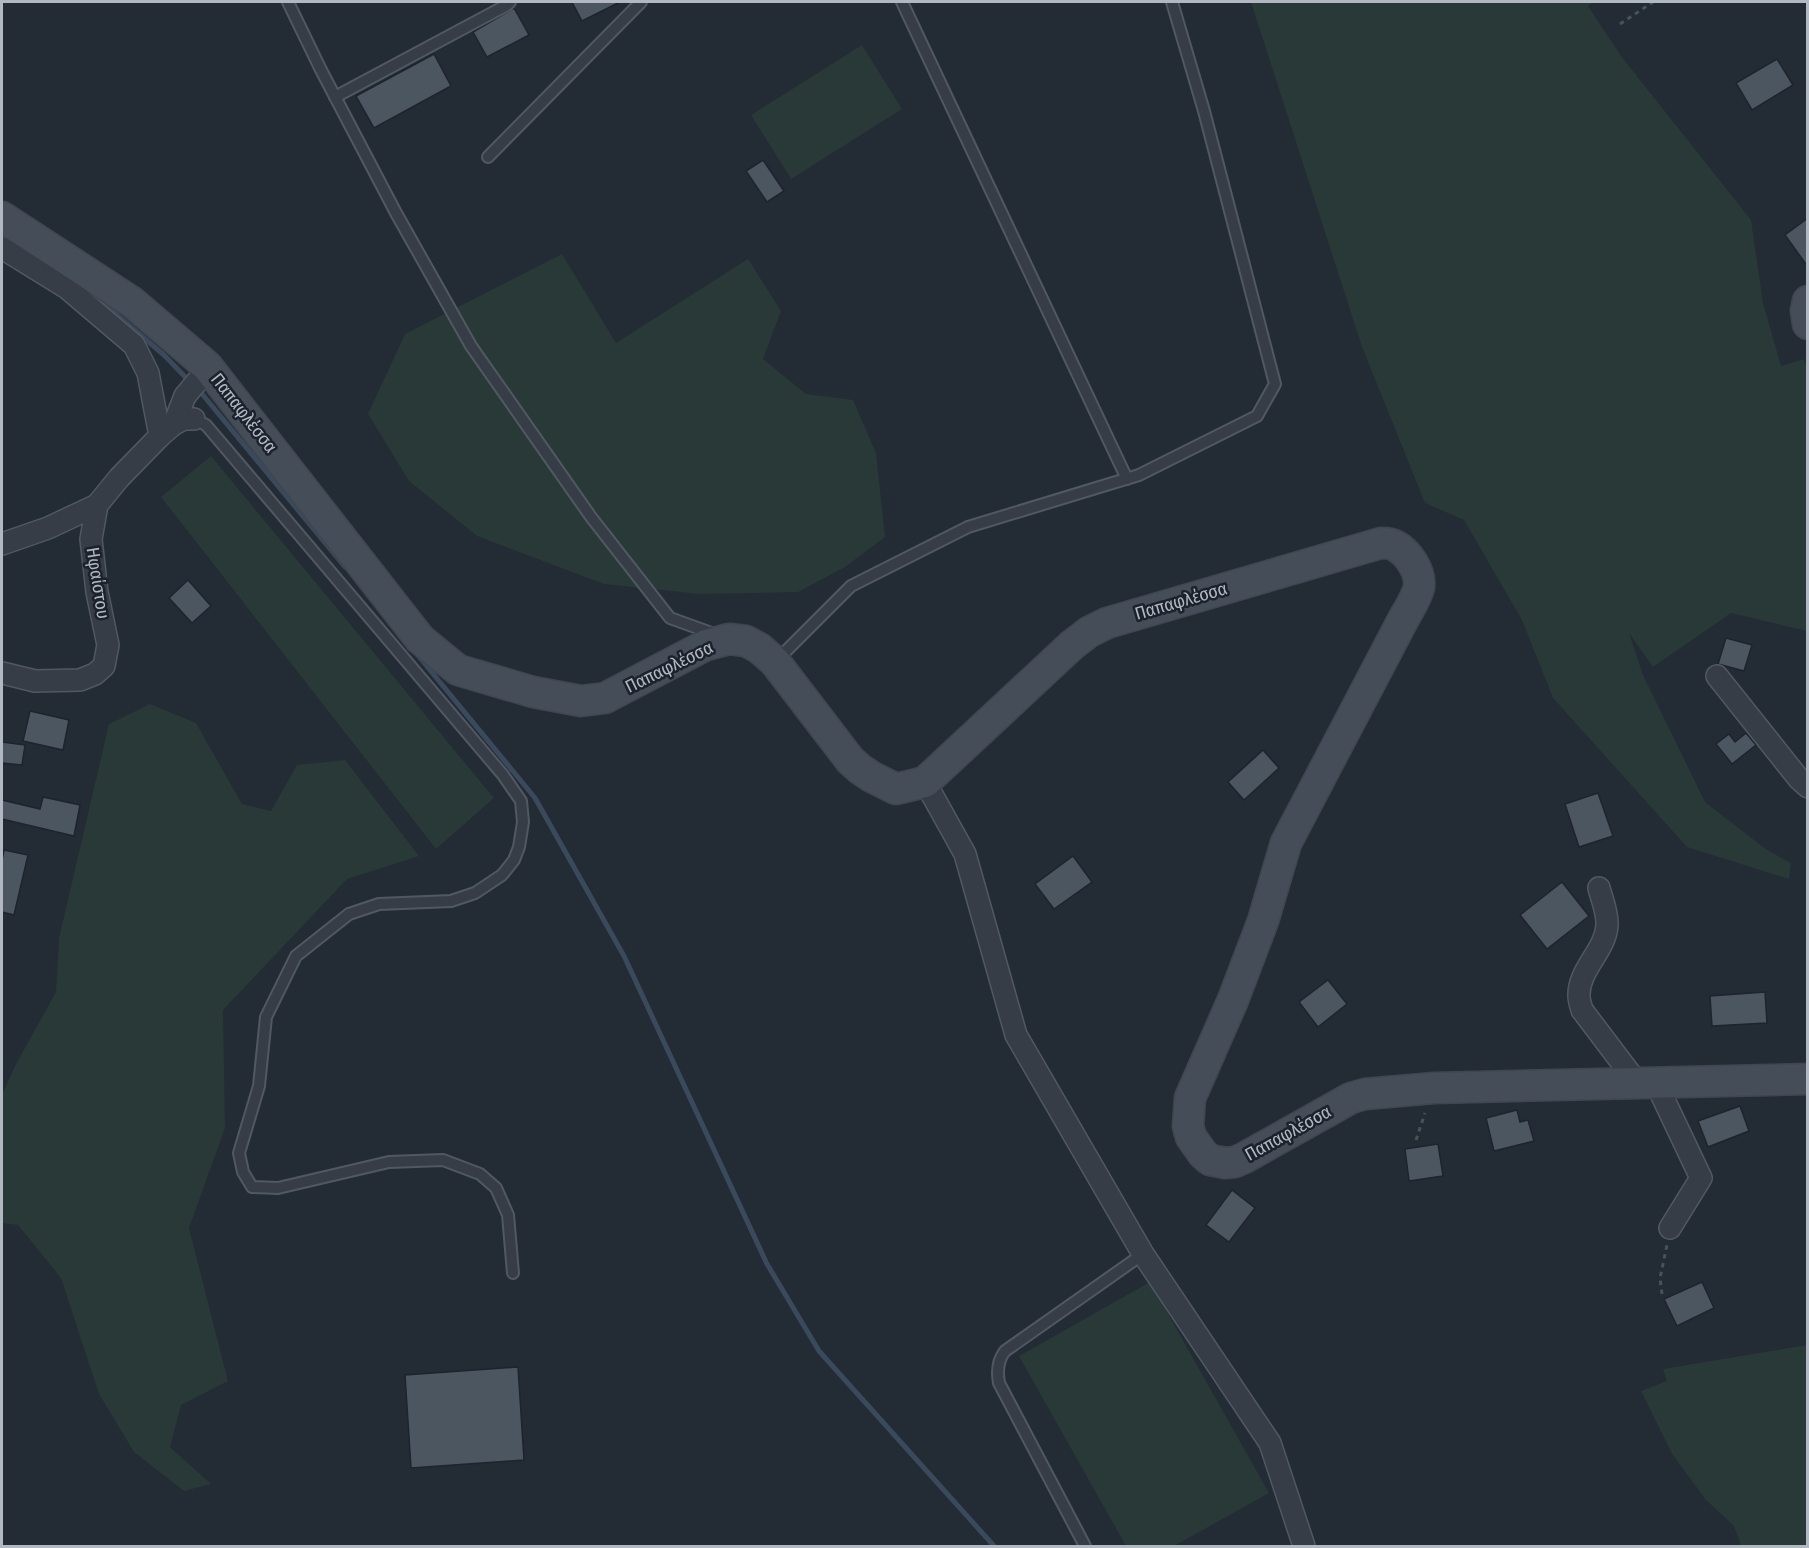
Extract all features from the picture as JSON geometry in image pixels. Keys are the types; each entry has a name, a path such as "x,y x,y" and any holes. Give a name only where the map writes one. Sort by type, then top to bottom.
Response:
{"street":[{"name":"Παπαφλέσσα","path":"2,217 132,302 204,372 420,639 458,670 533,692 581,701 605,698 706,645 729,639 746,641 759,648 775,662 850,760 872,777 896,789 926,782 1072,645 1089,632 1107,623 1381,543 1393,544 1404,551 1418,575 1419,587 1286,843 1263,921 1233,1000 1190,1098 1188,1117 1191,1137 1198,1149 1210,1160 1225,1163 1245,1158 1351,1098 1365,1094 1434,1088 1808,1078"},
{"path":"2,248 67,288 134,345 176,426"},
{"path":"1808,301 1806,311 1808,324"},
{"name":"Ηφαίστου","path":"2,673 35,681 80,680 95,674 104,666 108,645 97,592 91,539 97,505 118,478 176,426 185,396 204,372"},
{"path":"2,544 48,528 97,505"},
{"path":"1717,676 1799,779 1808,787"},
{"path":"926,782 965,854 1016,1035 1143,1254 1270,1443 1304,1546"},
{"path":"1599,888 1607,915 1607,928 1603,941 1582,981 1579,996 1582,1010 1647,1084 1701,1178 1671,1228"}],"lane":[{"path":"288,2 396,213 471,346 591,517 670,618 729,639"},
{"path":"335,97 510,2"},
{"path":"488,157 641,2"},
{"path":"902,2 1127,479"},
{"path":"775,662 850,586 968,527 1139,475 1257,416 1275,384 1204,111 1172,2"},
{"path":"176,426 206,425 503,775 521,801 524,822 514,860 502,875 475,892 451,901 379,904 349,914 296,956 266,1017 259,1086 239,1153 243,1172 252,1186 278,1188 389,1162 443,1160 480,1174 496,1188 507,1215 513,1273"},
{"path":"1085,1546 999,1383 997,1374 1000,1357 1005,1351 1143,1254"}],"path":[{"path":"1620,24 1653,2"},
{"path":"1416,1140 1427,1106"},
{"path":"1662,1294 1660,1278 1671,1228"}],"shaded area":[{"path":"1251,2 1593,2 1588,6 1621,56 1751,220 1763,303 1781,366 1804,359 1807,369 1807,631 1731,613 1653,667 1629,633 1643,675 1705,802 1767,850 1791,863 1789,879 1687,847 1553,698 1522,620 1464,520 1425,503 1362,347"},
{"path":"862,45 902,109 791,179 751,115"},
{"path":"562,254 616,343 748,259 781,311 763,359 806,394 853,400 876,453 885,537 845,567 798,592 700,594 604,584 477,536 409,481 368,414 405,334"},
{"path":"211,456 494,798 436,849 161,497"},
{"path":"150,704 196,723 242,804 271,811 297,765 345,760 419,856 347,879 223,1010 225,1128 189,1228 228,1381 181,1405 170,1447 211,1484 184,1491 134,1452 99,1394 61,1278 18,1225 2,1223 2,1095 15,1066 56,992 59,938 109,724"},
{"path":"1150,1282 1269,1493 1174,1546 1126,1546 1019,1356"},
{"path":"1807,1345 1807,1546 1741,1546 1734,1526 1706,1500 1672,1454 1641,1391 1667,1381 1663,1369"}],"building":[{"path":"572,2 620,2 582,21"},
{"path":"514,8 529,35 487,57 473,32"},
{"path":"434,54 451,86 374,128 356,96"},
{"path":"1777,59 1793,85 1752,110 1736,83"},
{"path":"763,160 784,191 767,202 746,171"},
{"path":"1808,218 1808,267 1785,235"},
{"path":"188,580 211,606 192,623 169,598"},
{"path":"1726,638 1752,645 1744,671 1718,664"},
{"path":"30,711 69,720 63,750 23,741"},
{"path":"1746,733 1756,745 1732,764 1716,744 1729,734 1735,742"},
{"path":"2,742 25,745 22,765 2,763"},
{"path":"1263,750 1279,768 1244,800 1228,782"},
{"path":"1598,793 1613,836 1579,847 1565,804"},
{"path":"43,797 80,805 74,836 2,819 2,800 40,809"},
{"path":"4,850 28,855 14,915 2,912"},
{"path":"1073,856 1092,882 1054,909 1035,884"},
{"path":"1562,882 1589,916 1547,949 1520,915"},
{"path":"1328,980 1347,1004 1318,1027 1299,1002"},
{"path":"1765,992 1767,1023 1712,1026 1710,996"},
{"path":"1740,1106 1749,1131 1708,1147 1698,1121"},
{"path":"1517,1110 1520,1122 1528,1120 1534,1141 1494,1151 1486,1118"},
{"path":"1438,1144 1443,1176 1409,1181 1405,1149"},
{"path":"1232,1190 1255,1208 1229,1242 1206,1225"},
{"path":"1702,1282 1714,1308 1677,1326 1664,1299"},
{"path":"518,1367 524,1460 411,1468 405,1375"}],"waterway":[{"path":"2,235 23,249"},
{"path":"89,291 164,355 191,383"},
{"path":"198,389 345,567"},
{"path":"416,653 535,798 624,956 767,1264 819,1351 994,1546"}]}
